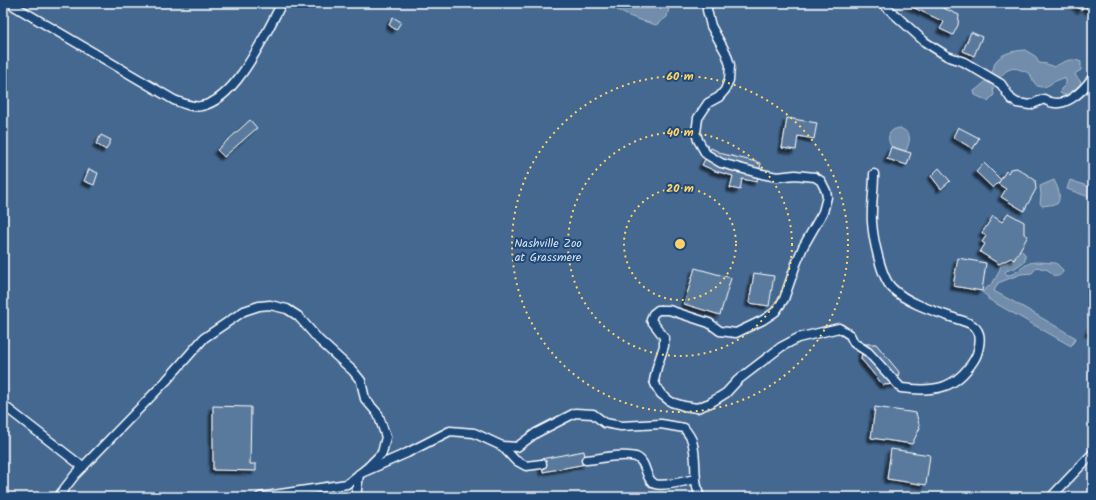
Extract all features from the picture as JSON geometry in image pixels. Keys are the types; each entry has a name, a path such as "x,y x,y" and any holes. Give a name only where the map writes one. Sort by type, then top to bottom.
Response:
{"lane":[{"path":"9,3 174,100 187,105 201,107 214,101 227,92 234,84 247,67 282,3"},
{"path":"708,3 707,10 711,26 726,53 730,65 729,80 726,90 719,97 708,103 698,118 696,133 698,140 706,154 720,163 776,177 795,175 815,177 821,181 827,197 823,212 803,247 784,299 775,312 736,333 720,331 708,323 669,310 658,310 653,314 651,320 664,337 664,346 654,381 657,388 666,398 671,402 697,408 710,403 726,394 738,380 781,347 798,338 839,328 850,335 854,343 868,352 901,388 921,391 941,388 956,382 967,371 978,353 979,334 972,324 922,306 905,298 891,288 883,275 872,222 874,174"},
{"path":"882,3 926,42 946,56 964,62 1001,84 1010,99 1017,103 1030,105 1044,99 1057,103 1069,100 1084,89 1093,77"},
{"path":"58,497 82,467 166,381 204,338 244,311 259,306 270,305 287,309 298,316 319,340 352,371 361,382 365,399 378,414 386,437 382,453 347,484 260,497"},
{"path":"3,405 82,467"},
{"path":"359,474 407,454 450,431 474,433 502,446 517,447 536,433 575,413 593,414 605,423 621,426 661,424 684,428 692,440 696,458 696,487 700,497"},
{"path":"502,446 515,460 526,466 542,464"},
{"path":"1051,497 1093,453"},
{"path":"586,460 623,456 636,457 642,462 650,479 655,484 666,485 695,479"},
{"path":"356,497 359,474"}],"green space":[{"name":"Nashville Zoo at Grassmere","path":"3,3 1093,3 1093,497 3,497"}],"shaded area":[{"path":"609,3 670,3 667,17 656,25 624,14"},
{"path":"1025,50 1035,56 1039,63 1054,67 1070,60 1081,62 1081,70 1075,75 1081,82 1074,90 1063,95 1060,93 1061,89 1066,84 1065,78 1044,87 1039,87 1027,72 1012,69 1004,73 998,80 993,88 994,95 988,101 975,95 974,91 982,85 989,76 993,70 995,62 999,58 1009,52"},
{"path":"900,128 909,135 909,144 906,151 891,146 889,140 891,132"},
{"path":"1054,180 1059,192 1057,204 1042,206 1040,203 1040,186"},
{"path":"1070,180 1093,188 1093,200 1089,197 1067,189"},
{"path":"1020,249 1025,254 1025,261 1015,268 1006,271 1005,272 1007,275 1013,274 1027,264 1035,262 1056,263 1063,270 1063,272 1059,276 1055,276 1048,270 1037,267 1032,273 1021,274 998,283 994,291 1076,338 1071,346 988,299 988,297 982,292 994,280 1001,265 1014,260"}],"building":[{"path":"932,3 959,15 958,25 953,35 940,29 944,22 906,4"},
{"path":"1072,3 1093,3 1093,13 1084,6 1081,10"},
{"path":"393,17 401,22 396,30 389,25"},
{"path":"971,32 982,37 974,56 963,51"},
{"path":"787,118 817,123 814,139 798,136 796,150 782,148"},
{"path":"250,120 257,128 224,157 217,150"},
{"path":"958,127 979,138 973,149 953,137"},
{"path":"101,135 111,140 106,150 96,144"},
{"path":"891,147 911,153 907,165 887,159"},
{"path":"711,148 723,154 761,163 757,182 742,179 740,190 730,188 733,176 715,171 702,165"},
{"path":"984,163 1001,180 993,188 976,172"},
{"path":"939,168 950,181 941,189 931,176"},
{"path":"1017,168 1035,180 1036,189 1024,211 1001,197 1006,189 998,184 1006,171 1008,173 1010,169"},
{"path":"89,169 98,173 94,185 84,181"},
{"path":"1008,213 1024,222 1024,234 1028,236 1014,260 1011,258 999,264 980,252 985,244 982,242 986,236 982,233 993,216 1002,222"},
{"path":"958,258 986,263 982,291 953,286"},
{"path":"695,268 731,278 720,315 684,304"},
{"path":"754,273 774,276 769,306 749,303"},
{"path":"1093,324 1093,335 1088,332"},
{"path":"863,344 876,344 899,372 897,384 883,385 861,359"},
{"path":"213,406 251,407 250,464 256,464 256,471 213,470"},
{"path":"875,407 916,413 920,428 912,444 871,438"},
{"path":"891,449 930,455 926,485 887,479"},
{"path":"584,451 586,464 543,472 541,459"}]}
